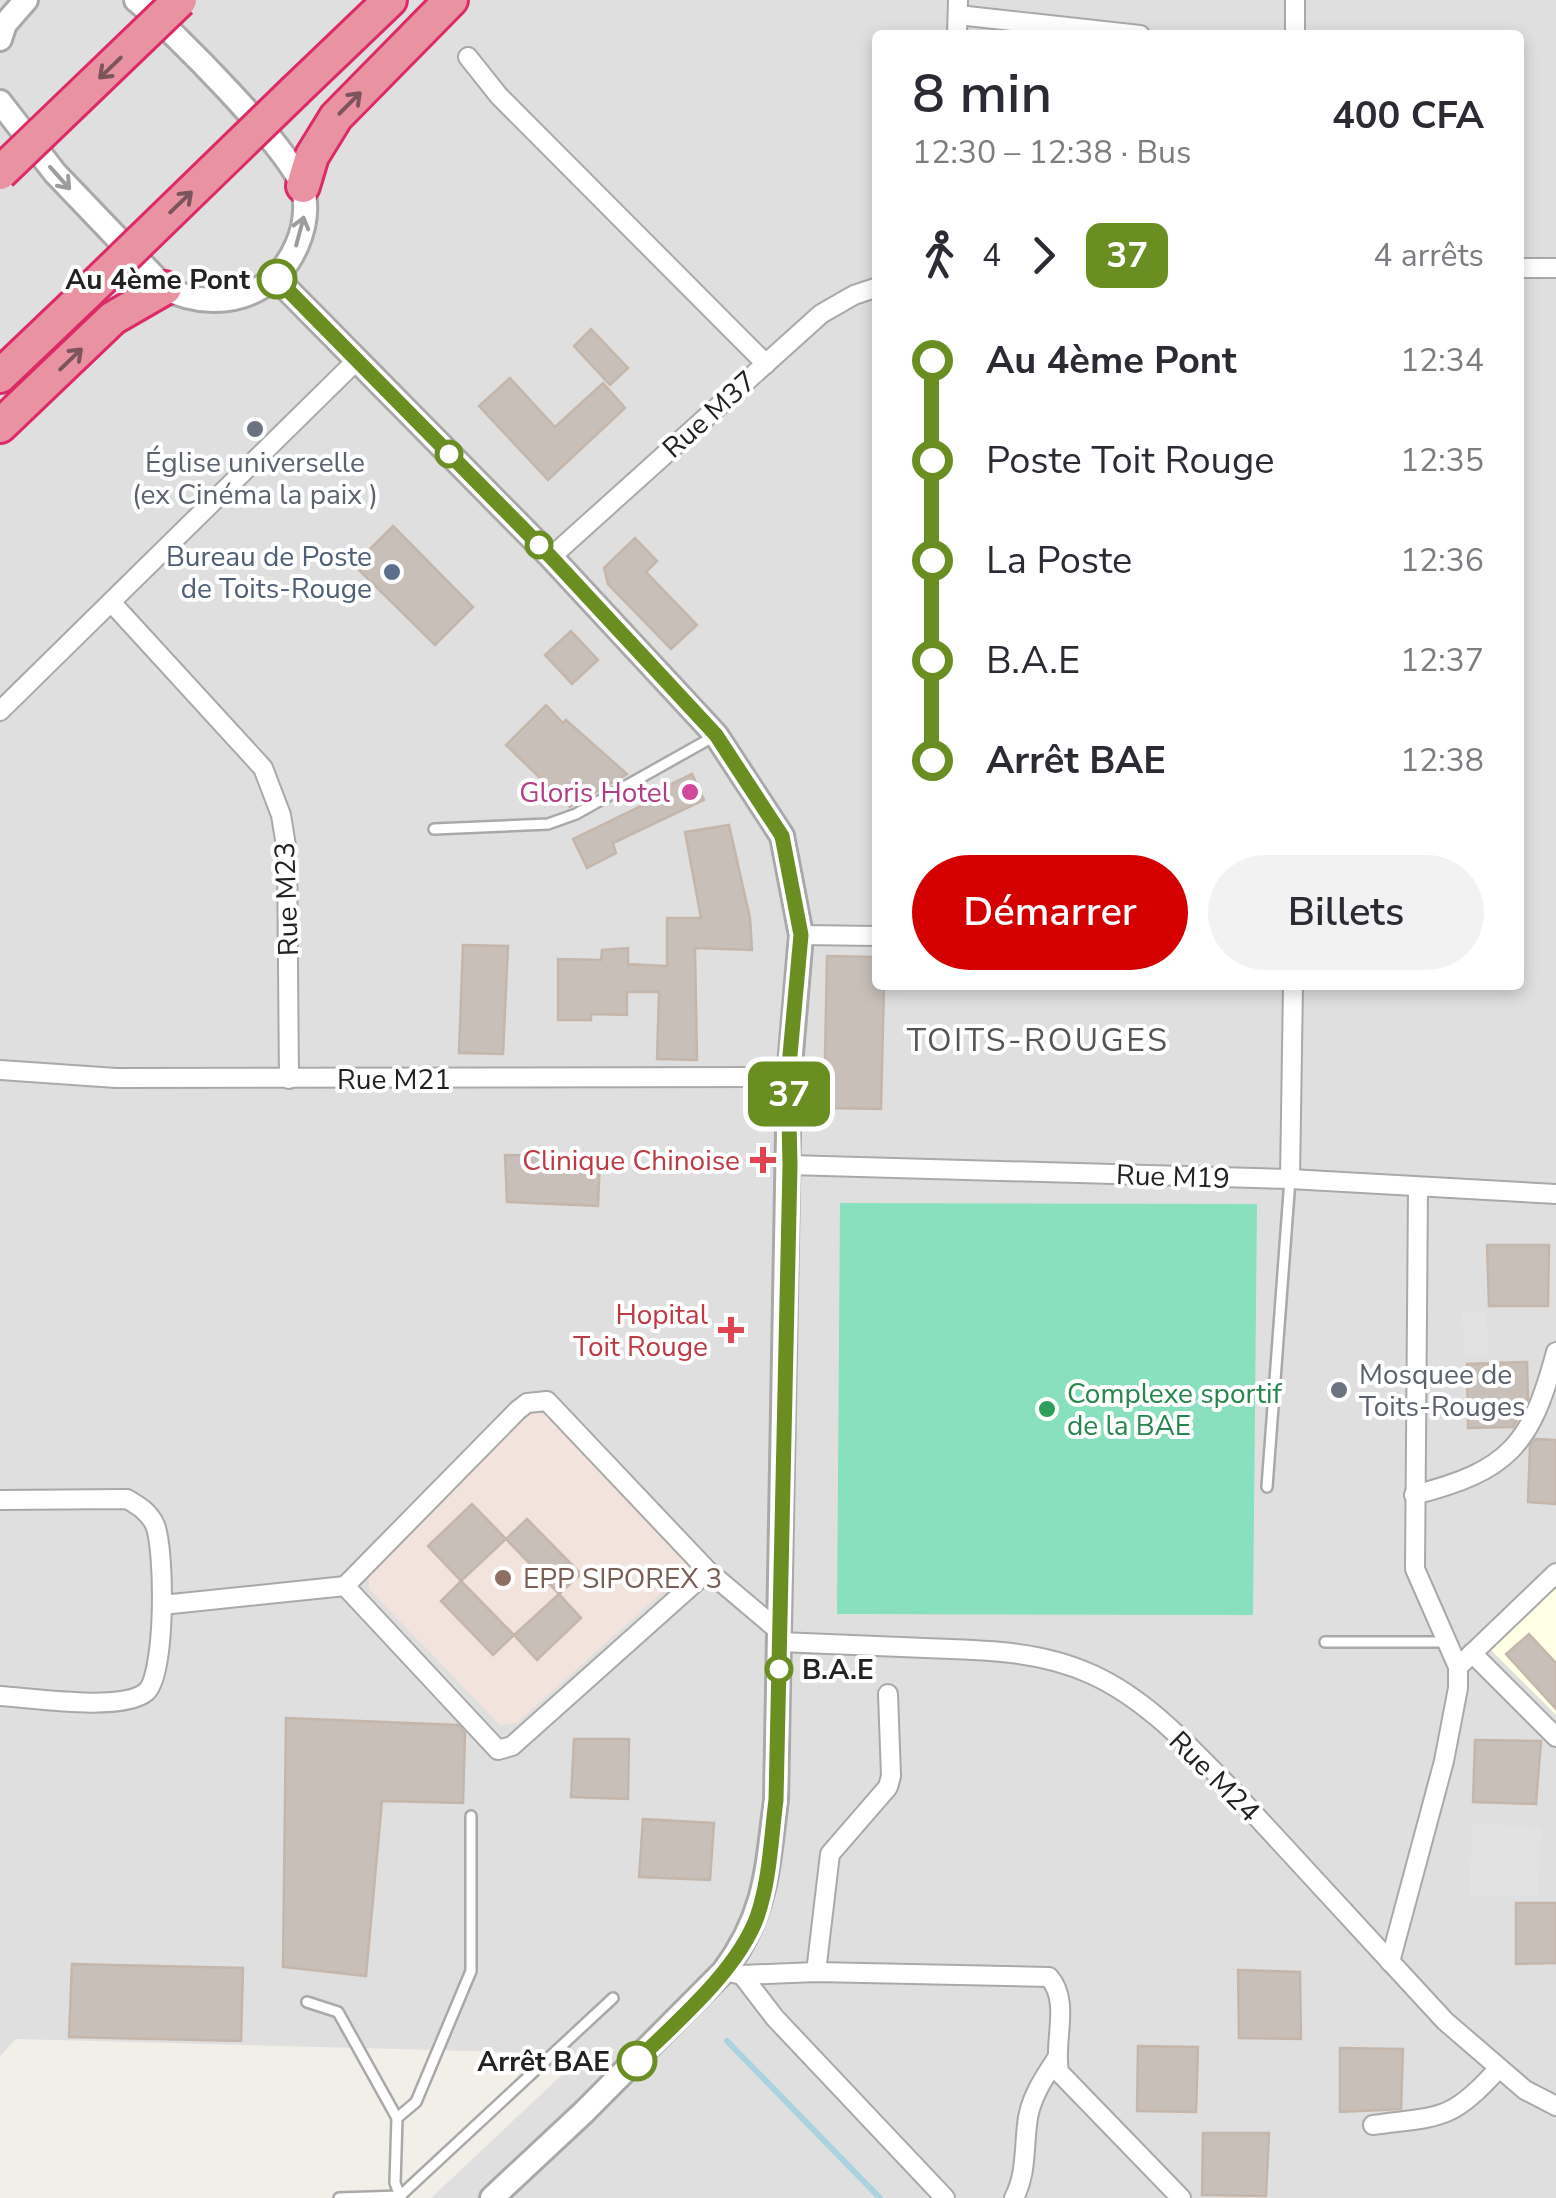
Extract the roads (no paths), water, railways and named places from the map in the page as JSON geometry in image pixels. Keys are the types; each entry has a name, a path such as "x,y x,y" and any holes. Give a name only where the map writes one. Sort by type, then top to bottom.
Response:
{"highway":[{"path":"0,173 180,0"},
{"path":"0,376 390,0"},
{"path":"302,186 312,156 336,117 451,0"},
{"path":"0,426 114,318 165,288"}],"street":[{"path":"0,102 55,173 165,288 181,296 219,301 253,293 277,279 293,253 304,222 302,186 284,154 186,47 136,0"},
{"path":"1295,0 1295,30"},
{"path":"0,39 20,1"},
{"path":"958,8 1106,30"},
{"path":"468,57 499,96 766,364"},
{"path":"1524,268 1556,268"},
{"path":"277,279 551,557 716,735 782,836 801,935 788,1077 790,1165 776,1800 764,1890 733,1973 492,2198"},
{"name":"Rue M37","path":"551,557 821,314 872,289"},
{"path":"0,711 357,360"},
{"name":"Rue M23","path":"110,602 263,768 281,815 287,852 289,1079"},
{"path":"801,935 872,936"},
{"path":"1290,1180 1293,990"},
{"name":"Rue M21","path":"0,1070 116,1078 788,1077"},
{"name":"Rue M19","path":"790,1165 1290,1180 1556,1194"},
{"path":"1418,1187 1415,1570 1448,1642 1556,1737"},
{"path":"1414,1494 1478,1474 1520,1442 1540,1408 1556,1352"},
{"path":"162,1605 345,1586 518,1410 528,1403 547,1401 708,1571 779,1636"},
{"path":"0,1500 127,1499 145,1510 156,1527 162,1605 156,1675 145,1693 119,1702 0,1696"},
{"path":"345,1586 498,1750 504,1750 708,1571"},
{"path":"1390,1962 1444,1761 1465,1660 1556,1573"},
{"name":"Rue M24","path":"779,1636 997,1651 1048,1659 1092,1674 1131,1697 1197,1754 1445,2021 1525,2090 1556,2106"},
{"path":"816,1972 830,1854 888,1788 888,1694"},
{"path":"733,1973 1050,1977 1060,1998 1056,2058 1059,2072 1181,2198"},
{"path":"733,1973 945,2198"},
{"path":"1014,2198 1021,2184 1026,2122 1036,2090 1056,2058"},
{"path":"1373,2125 1440,2116 1458,2108 1498,2069"}],"lane":[{"path":"434,829 548,824 576,814 716,735"},
{"path":"1267,1487 1290,1180"},
{"path":"1326,1642 1448,1642"},
{"path":"398,2118 416,2102 471,1972 471,1816"},
{"path":"339,2198 400,2197 614,1998"},
{"path":"307,2002 338,2012 398,2118 395,2183 400,2197"}],"waterway":[{"path":"727,2041 880,2198"}],"place":[{"name":"Au 4ème Pont","path":"277,279"},
{"name":"Église universelle (ex Cinéma la paix )","path":"255,429"},
{"name":"Bureau de Poste de Toits-Rouge","path":"392,572"},
{"name":"Gloris Hotel","path":"690,792"},
{"name":"Clinique Chinoise","path":"763,1160"},
{"name":"Hopital Toit Rouge","path":"731,1330"},
{"name":"Mosquee de Toits-Rouges","path":"1339,1390"},
{"name":"Complexe sportif de la BAE","path":"1047,1409"},
{"name":"EPP SIPOREX 3","path":"503,1578"},
{"name":"B.A.E","path":"779,1669"},
{"name":"Arrêt BAE","path":"637,2061"}],"district":[{"name":"TOITS-ROUGES","path":"1038,1040"}]}
